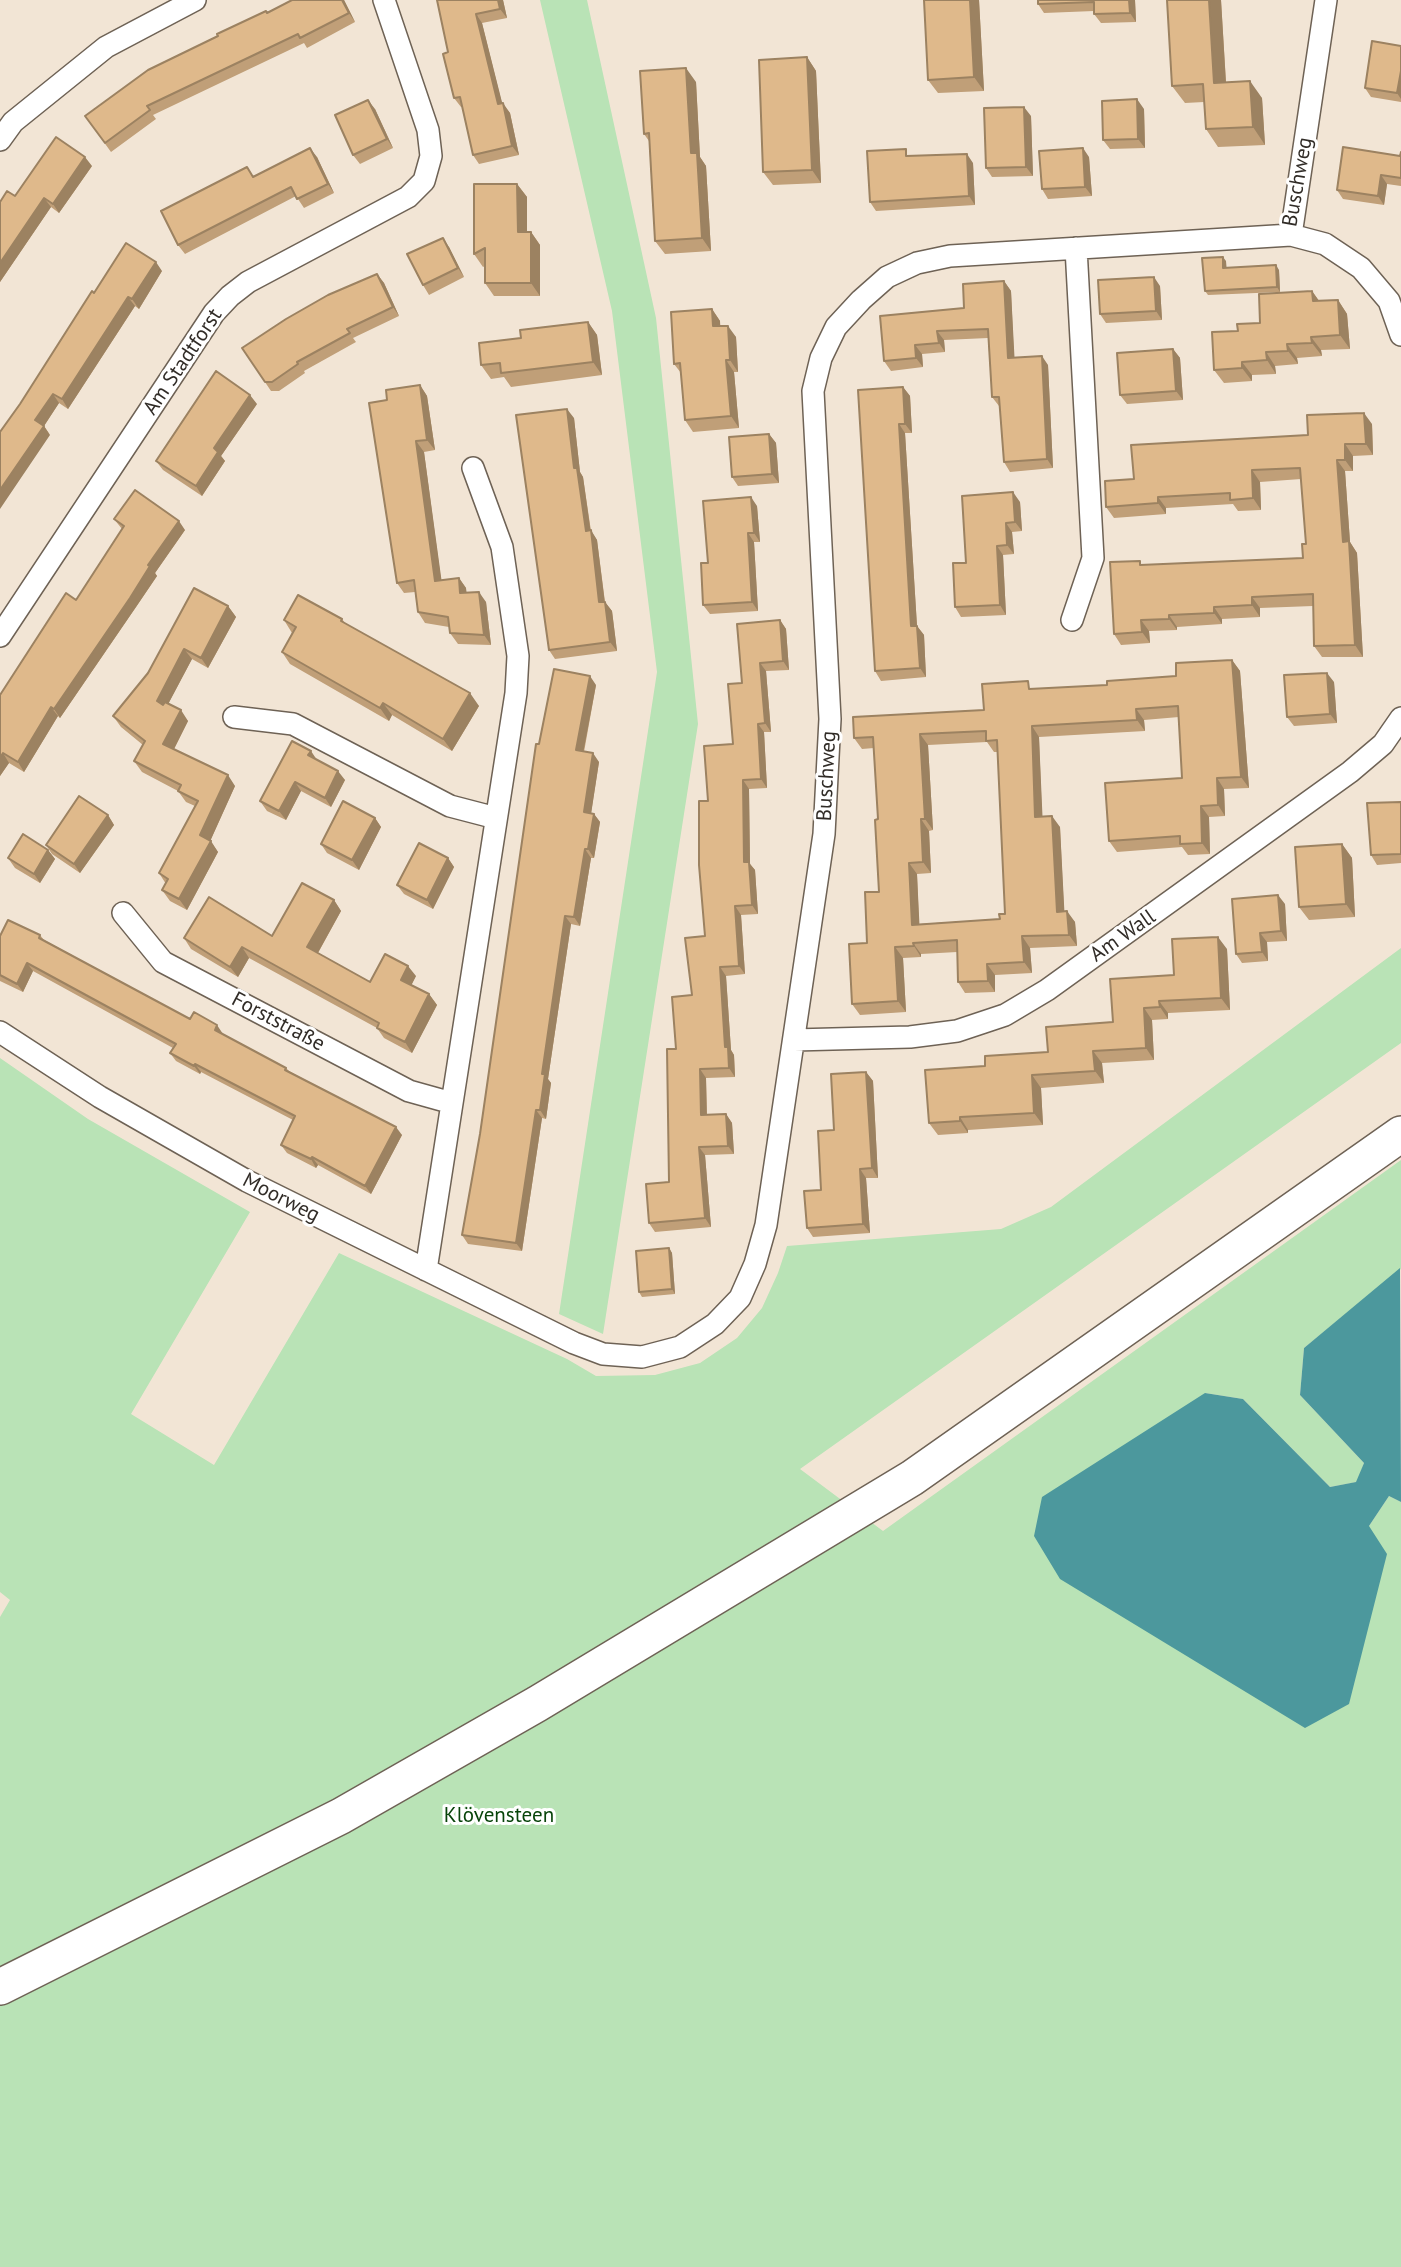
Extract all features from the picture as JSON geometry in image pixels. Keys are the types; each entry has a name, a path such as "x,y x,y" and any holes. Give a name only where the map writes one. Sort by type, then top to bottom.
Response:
{"main road":[{"path":"0,1987 341,1816 537,1704 912,1478 1401,1134"}],"street":[{"path":"0,140 13,122 106,47 195,0"},
{"name":"Am Stadtforst","path":"0,636 214,313 248,282 408,197 424,181 431,156 428,130 384,0"},
{"name":"Buschweg","path":"574,1343 603,1354 642,1357 681,1347 715,1324 740,1298 755,1264 766,1225 824,834 830,719 813,391 821,358 836,327 887,277 917,263 950,256 1291,235 1326,0"},
{"path":"1291,235 1325,244 1361,268 1389,301 1401,335"},
{"path":"1072,620 1093,558 1076,248"},
{"path":"426,1270 516,693 518,656 502,547 473,468"},
{"path":"234,717 293,724 450,807 496,818"},
{"name":"Am Wall","path":"794,1040 910,1037 957,1031 1004,1015 1047,990 1350,772 1383,744 1401,718"},
{"name":"Forststraße","path":"123,913 163,962 409,1091 452,1103"},
{"name":"Moorweg","path":"0,1032 100,1097 247,1181 574,1343"}],"green space":[{"path":"540,0 587,0 656,318 698,724 603,1334 559,1314 657,672 612,311"},
{"name":"Klövensteen","path":"1401,948 1401,1043 800,1469 883,1531 1401,1160 1401,1269 1304,1348 1300,1395 1364,1463 1357,1482 1330,1487 1243,1399 1205,1393 1369,1526 1389,1496 1401,1502 1401,2267 0,2267 0,1617 10,1600 0,1592 0,1058 88,1119 250,1212 131,1414 214,1465 339,1253 567,1359 596,1376 655,1375 700,1363 737,1338 762,1308 787,1246 1001,1229 1051,1207"}],"water":[{"path":"1400,1268 1401,1502 1389,1496 1369,1526 1387,1554 1349,1704 1305,1728 1060,1579 1034,1536 1042,1497 1205,1393 1243,1399 1330,1487 1356,1482 1364,1463 1300,1395 1304,1348"}],"building":[{"path":"292,0 342,0 349,13 300,38 298,34 147,106 150,110 105,143 85,116 148,70 218,36 217,34"},
{"path":"437,0 498,0 500,9 476,14 498,104 503,103 512,146 473,155 460,97 454,98 443,54 448,52"},
{"path":"924,0 970,0 974,77 928,80"},
{"path":"1038,0 1129,0 1130,13 1094,14 1094,2 1038,4"},
{"path":"1167,0 1209,0 1214,83 1250,81 1253,127 1206,129 1203,84 1172,86"},
{"path":"1372,41 1401,46 1401,71 1397,93 1365,88"},
{"path":"807,57 812,170 763,172 759,60"},
{"path":"686,68 691,153 697,153 702,238 655,241 649,133 644,134 640,71"},
{"path":"1137,99 1138,139 1103,140 1102,101"},
{"path":"368,100 387,139 353,155 335,115"},
{"path":"1024,107 1026,167 986,168 984,108"},
{"path":"56,137 85,157 53,204 44,198 0,263 0,202 7,191 15,196"},
{"path":"1343,147 1400,156 1401,152 1401,178 1381,175 1378,196 1337,190"},
{"path":"310,148 328,184 297,199 291,187 178,245 161,211 247,167 253,177"},
{"path":"1083,148 1085,187 1042,189 1039,151"},
{"path":"906,149 906,156 967,154 969,196 870,202 867,151"},
{"path":"474,184 517,184 518,232 531,232 531,283 485,283 485,248 474,254"},
{"path":"443,238 458,268 423,285 407,254"},
{"path":"126,243 156,262 132,299 128,297 62,399 53,394 35,420 44,426 0,490 0,432"},
{"path":"1223,257 1223,268 1276,265 1277,287 1205,291 1202,258"},
{"path":"377,274 393,307 347,329 350,333 297,362 298,364 272,382 265,382 242,348 328,295"},
{"path":"1154,277 1156,311 1100,314 1098,280"},
{"path":"1004,281 1008,358 1042,356 1047,459 1004,462 999,397 992,397 988,329 937,331 939,343 915,345 916,358 884,361 880,316 964,308 963,284"},
{"path":"1312,291 1313,301 1338,300 1340,335 1311,337 1312,343 1287,344 1288,351 1266,352 1267,360 1242,362 1242,368 1214,370 1212,332 1238,331 1237,324 1260,323 1259,294"},
{"path":"712,309 713,326 728,326 730,360 726,360 731,416 685,420 680,363 674,364 671,312"},
{"path":"588,322 593,362 501,373 500,363 481,365 479,343 521,338 520,330"},
{"path":"1173,349 1176,391 1120,395 1117,353"},
{"path":"216,371 250,395 214,448 218,452 196,486 156,461"},
{"path":"420,385 427,440 416,441 435,581 459,578 460,593 479,592 484,635 450,633 448,617 418,612 414,580 397,583 369,403 387,400 386,390"},
{"path":"903,387 905,424 899,424 911,626 917,626 920,668 875,671 858,390"},
{"path":"567,409 574,468 577,468 586,531 591,530 599,602 605,602 610,642 549,650 516,415"},
{"path":"1364,413 1366,444 1345,444 1345,460 1337,460 1343,542 1349,541 1355,645 1314,646 1313,594 1252,597 1252,605 1214,607 1214,613 1169,615 1169,619 1141,620 1142,632 1114,634 1110,562 1140,561 1140,565 1303,558 1302,544 1306,544 1300,468 1252,470 1253,498 1230,500 1230,493 1158,497 1158,503 1106,507 1105,481 1134,479 1131,445 1308,435 1307,415"},
{"path":"769,434 772,474 732,477 729,437"},
{"path":"135,490 179,521 54,709 51,707 18,762 3,753 0,758 0,695 66,593 76,600 124,526 114,519"},
{"path":"1013,492 1015,522 1006,523 1007,545 997,546 1000,605 955,607 953,563 966,563 962,496"},
{"path":"751,497 754,533 748,533 752,602 703,605 701,563 708,563 703,501"},
{"path":"194,588 228,606 201,658 184,649 157,701 181,710 163,744 228,775 200,835 211,841 179,899 162,890 168,879 159,873 198,801 178,791 181,785 134,761 145,741 113,716 148,673"},
{"path":"298,595 470,693 443,739 383,703 380,708 282,652 296,627 284,620"},
{"path":"780,620 783,661 760,663 765,723 758,724 761,779 743,780 744,862 749,862 752,905 735,906 739,966 720,967 725,1047 728,1047 729,1068 700,1069 701,1115 726,1114 728,1146 699,1147 705,1218 649,1223 646,1184 669,1182 667,1049 676,1049 672,997 692,995 685,938 705,936 699,865 699,801 708,801 704,746 733,744 728,684 742,683 737,624"},
{"path":"1232,660 1241,777 1217,778 1218,805 1201,806 1202,843 1180,844 1180,836 1109,841 1105,783 1182,778 1178,706 1136,709 1137,720 1032,726 1035,817 1052,816 1057,912 1067,911 1069,935 1022,936 1024,962 987,964 988,981 958,982 957,940 895,947 898,1001 852,1004 849,944 867,943 865,892 879,892 873,737 854,738 853,717 984,710 982,684 1028,681 1029,689 1107,685 1107,681 1176,676 1176,663","holes":["986,731 986,741 997,740 1005,914 999,914 1000,919 912,925 909,863 923,862 921,819 925,819 920,734"]},
{"path":"554,669 590,676 576,750 593,753 584,812 594,814 588,849 585,849 574,917 565,916 542,1074 545,1074 540,1110 536,1110 516,1243 462,1235 480,1134 536,744 539,744"},
{"path":"1327,673 1330,714 1287,717 1284,675"},
{"path":"292,741 311,751 308,755 338,771 325,798 295,782 279,811 260,801"},
{"path":"79,796 108,815 74,864 46,845"},
{"path":"343,801 375,818 352,860 321,844"},
{"path":"1401,802 1401,854 1371,855 1367,803"},
{"path":"23,834 48,850 34,874 8,858"},
{"path":"419,843 448,858 427,900 397,885"},
{"path":"1342,844 1346,904 1299,907 1295,847"},
{"path":"302,883 334,900 307,947 370,982 385,954 408,966 401,980 429,994 405,1042 377,1028 379,1023 242,947 230,967 184,938 209,897 272,936"},
{"path":"1278,895 1281,931 1260,933 1262,952 1236,954 1232,899"},
{"path":"8,920 40,935 39,938 190,1019 194,1012 217,1025 215,1030 286,1068 285,1070 396,1127 365,1186 312,1157 311,1159 281,1145 295,1116 170,1053 176,1044 27,963 17,984 0,975 0,936"},
{"path":"1218,937 1221,998 1159,1001 1160,1007 1144,1008 1146,1048 1093,1051 1095,1071 1032,1075 1034,1113 960,1117 960,1121 929,1123 925,1070 985,1066 985,1056 1048,1052 1046,1027 1113,1022 1110,979 1174,975 1172,939"},
{"path":"866,1072 872,1168 860,1169 863,1224 807,1228 804,1191 821,1190 818,1131 834,1130 831,1074"},
{"path":"669,1248 672,1289 639,1292 636,1251"}]}
